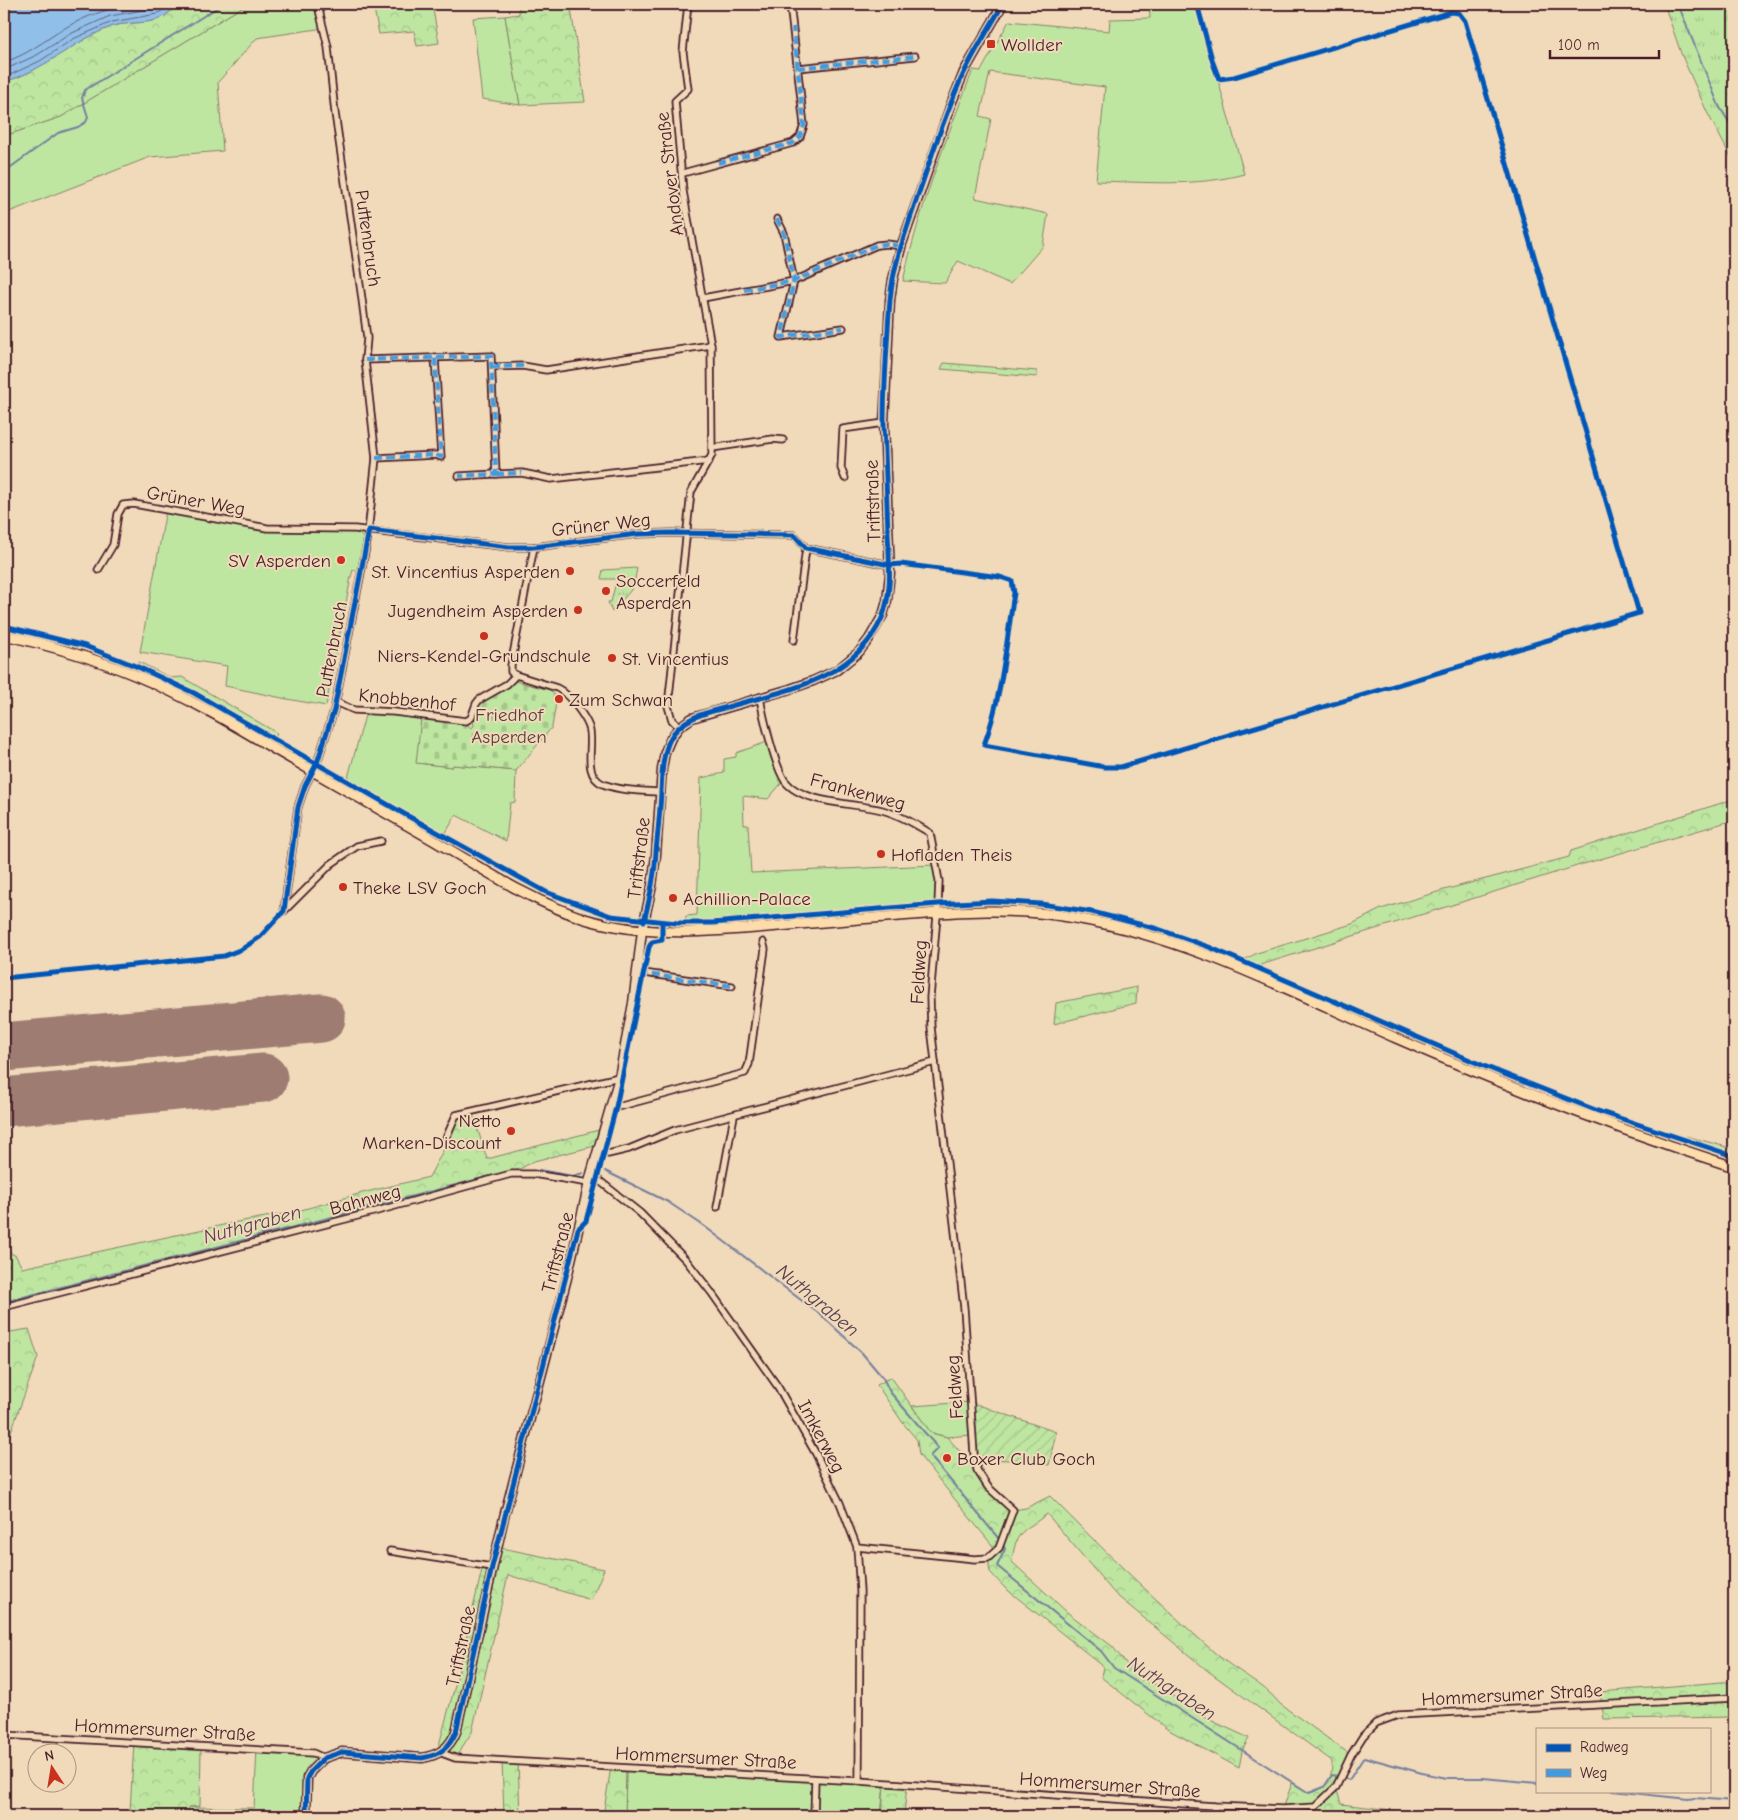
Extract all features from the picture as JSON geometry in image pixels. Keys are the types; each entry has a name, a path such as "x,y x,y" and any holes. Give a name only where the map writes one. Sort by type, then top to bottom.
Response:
{"main road":[{"path":"4,635 84,656 175,693 544,902 591,920 642,930 677,933 992,910 1046,913 1108,924 1162,939 1249,972 1436,1055 1529,1093 1734,1167"}],"street":[{"name":"Puttenbruch","path":"320,4 319,10 328,47 367,338 365,360 376,458 369,530 336,702 314,771 305,786 298,808 284,911 331,864 357,846 381,841"},
{"name":"Andover Straße","path":"678,727 672,720 668,706 691,492 712,455 711,345 684,192 675,101 688,89 683,52 688,4"},
{"path":"683,173 789,144 800,137 804,125 790,4"},
{"name":"Triftstraße","path":"439,1752 451,1743 456,1732 492,1567 591,1174 619,1077 637,972 642,930 652,886 665,752 678,727 692,718 790,689 826,676 850,661 869,639 883,615 889,587 890,565 884,423 890,300 893,279 901,246 958,86 1003,4"},
{"path":"798,68 915,56"},
{"path":"776,219 784,233 794,281 781,337 842,328"},
{"path":"703,298 794,281 877,245 901,246"},
{"path":"492,367 522,366 546,370 711,345"},
{"path":"365,360 491,356 496,474"},
{"path":"376,458 436,455 441,457 435,357"},
{"name":"Triftstraße","path":"845,478 842,468 843,429 884,423"},
{"path":"712,448 774,439 783,440"},
{"path":"458,476 522,473 551,479 709,461"},
{"name":"Grüner Weg","path":"98,570 113,545 118,514 124,505 134,504 267,528 369,530 508,547 534,546 638,534 794,535 806,548 890,565"},
{"path":"534,546 511,672 562,690 572,701 588,726 589,756 594,777 602,783 625,789 661,792"},
{"path":"794,640 806,548"},
{"name":"Knobbenhof","path":"336,702 354,710 394,712 466,721 471,718 476,704 480,700 507,684 516,675"},
{"name":"Frankenweg","path":"760,698 762,712 777,763 786,782 806,796 882,810 908,820 930,834 939,881 937,913"},
{"name":"Feldweg","path":"857,1547 975,1559 988,1558 998,1548 1013,1510 988,1487 977,1470 974,1454 964,1308 931,1027 930,998 937,913"},
{"path":"610,1109 745,1073 750,1064 765,949 763,942"},
{"path":"637,972 732,986"},
{"path":"598,1150 608,1154 629,1149 675,1130 936,1062"},
{"path":"446,1138 456,1115 619,1077"},
{"path":"716,1207 734,1116"},
{"name":"Bahnweg","path":"4,1308 368,1214 511,1174 533,1174 589,1183"},
{"name":"Imkerweg","path":"591,1174 640,1213 686,1260 712,1294 778,1387 816,1454 840,1503 857,1547 860,1591 859,1781"},
{"path":"390,1551 492,1567"},
{"name":"Hommersumer Straße","path":"439,1752 455,1758 859,1781 1214,1806 1283,1809 1315,1807 1336,1787 1351,1754 1363,1736 1376,1723 1398,1715 1732,1698"},
{"name":"Hommersumer Straße","path":"4,1735 313,1753 324,1758"},
{"path":"306,1816 308,1778 311,1771 324,1758 342,1752 422,1758 439,1752"},
{"path":"814,1816 815,1779"},
{"path":"1214,1806 1214,1816"}],"green space":[{"path":"181,4 247,4 61,117 4,136 4,82 32,71 99,32 113,26 159,19"},
{"path":"247,4 320,4 324,28 257,38 218,82 223,151 150,157 4,214 4,136 61,117"},
{"path":"373,4 432,4 439,43 417,46 414,31 379,34"},
{"path":"519,4 537,4 548,7 548,4 555,4 571,9 585,102 520,105 505,16 519,14"},
{"path":"1149,4 1197,4 1244,174 1208,181 1189,182 1096,181 1105,87 990,72 980,116 991,119 975,198 1048,214 1043,246 1010,284 958,261 945,283 903,281 925,201 973,70 981,71 1009,21 1109,31 1110,19 1150,18"},
{"path":"1664,4 1734,4 1734,163 1707,112 1682,56"},
{"path":"505,16 520,105 482,99 473,18"},
{"path":"944,363 1037,371 1037,377 941,369"},
{"path":"166,510 267,528 355,529 367,542 361,571 353,570 351,577 326,706 225,686 227,666 140,652"},
{"path":"637,568 635,579 601,579 603,570"},
{"path":"627,579 635,579 631,590 612,612 608,602 611,602 616,582 627,581"},
{"path":"139,662 171,678 182,677 277,733 275,739 194,693 138,667"},
{"name":"Friedhof Asperden","path":"515,681 550,690 557,697 552,727 516,771 416,763 421,719 467,724 471,728 474,726 473,718 475,711 480,704"},
{"path":"366,712 421,719 417,763 516,771 515,802 510,803 506,841 456,815 444,836 347,781"},
{"path":"770,741 785,779 768,799 743,796 744,825 748,825 751,873 935,865 938,904 712,923 685,923 686,916 697,915 701,778 724,773 724,759 736,757 736,753"},
{"path":"1734,799 1734,820 1580,865 1254,967 1242,961 1257,953 1352,924 1381,909 1444,890 1569,857 1571,851"},
{"path":"1137,987 1136,1003 1054,1024 1056,1003"},
{"path":"472,1111 487,1159 599,1130 595,1146 534,1161 511,1174 4,1307 4,1249 16,1256 22,1268 237,1222 294,1212 429,1177 445,1147 448,1145 456,1115"},
{"path":"1686,1136 1734,1149 1734,1156 1684,1140"},
{"path":"29,1329 38,1357 4,1451 4,1333"},
{"path":"891,1377 931,1433 947,1437 977,1470 988,1487 1013,1510 1026,1508 1050,1496 1131,1576 1215,1653 1265,1689 1280,1704 1351,1755 1336,1787 1341,1804 1442,1816 1322,1816 1315,1807 1283,1809 1292,1783 1309,1793 1325,1786 1330,1778 1332,1761 1208,1671 1115,1594 1047,1514 1022,1532 1016,1543 1012,1562 1068,1613 1112,1646 1130,1668 1208,1719 1249,1738 1242,1751 1239,1768 1167,1729 1101,1677 1103,1666 1005,1588 990,1572 988,1558 996,1550 919,1455 917,1440 877,1385"},
{"path":"970,1402 972,1435 947,1437 931,1433 912,1406"},
{"path":"970,1402 1056,1432 1049,1465 1010,1460 975,1459"},
{"path":"497,1547 604,1569 591,1600 508,1575 472,1732 455,1758 439,1752 439,1745 457,1678 483,1565 492,1567"},
{"path":"1734,1681 1734,1717 1604,1719 1600,1692"},
{"path":"134,1742 201,1746 200,1806 188,1807 188,1816 151,1816 130,1812"},
{"path":"257,1749 313,1753 324,1758 311,1771 306,1816 188,1816 188,1807 254,1808"},
{"path":"502,1760 518,1761 520,1816 504,1816"},
{"path":"611,1767 626,1768 625,1816 603,1816"},
{"path":"626,1768 884,1783 881,1816 625,1816"},
{"path":"884,1783 907,1784 904,1816 882,1816"}],"water":[{"path":"4,4 181,4 159,19 113,26 99,32 32,71 4,82"}],"waterway":[{"path":"4,172 58,133 78,127 86,122 88,117 82,98 85,90 223,4"},
{"path":"1678,4 1719,106 1734,130"},
{"name":"Nuthgraben","path":"539,1170 573,1176 583,1173"},
{"name":"Nuthgraben","path":"605,1171 668,1202 704,1226 822,1316 862,1353 883,1378 890,1392 938,1448 930,1456 999,1539"},
{"name":"Nuthgraben","path":"4,1302 506,1172"},
{"name":"Nuthgraben","path":"1003,1545 1005,1549 997,1566 1101,1651 1114,1668 1309,1793 1324,1787 1332,1775 1337,1776"},
{"name":"Nuthgraben","path":"1344,1778 1349,1780 1364,1757 1447,1778 1483,1778 1536,1783"},
{"name":"Nuthgraben","path":"1622,1792 1688,1799 1734,1801"}],"runway":[{"path":"4,1047 321,1018"},
{"path":"4,1102 263,1078"}],"marked path":[{"path":"718,163 793,143 800,137 804,125 793,27"},
{"path":"798,68 915,56"},
{"path":"777,219 784,233 794,281 781,337 843,328"},
{"path":"744,290 794,281 877,245 901,246"},
{"path":"365,360 491,356 496,474 459,476"},
{"path":"376,458 436,455 441,457 435,357"},
{"path":"492,367 523,366"},
{"path":"496,474 522,473"},
{"path":"640,973 732,986"}],"cycle path":[{"path":"644,921 655,869 664,758 667,745 674,732 693,718 793,688 835,670 854,657 869,640 882,618 889,586 884,409 889,315 894,275 908,226 956,90 1003,4"},
{"path":"4,978 224,956 242,949 260,937 284,911 298,807 305,786 317,763 334,710 369,530 509,547 534,547 638,534 794,535 806,548 890,565 901,564 1000,577 1012,581 1014,593 999,689 984,745 1105,767 1121,767 1639,613 1465,21 1459,13 1451,12 1234,77 1219,79 1197,4"},
{"path":"4,626 85,646 138,667 194,693 406,815 546,892 611,916 677,923 712,923 992,901 1041,904 1092,912 1158,929 1209,947 1484,1066 1598,1111 1734,1156"},
{"path":"306,1816 307,1778 324,1758 342,1752 422,1758 443,1750 456,1732 492,1567 578,1229 586,1221 616,1107 649,947 652,942 662,940 662,922"}],"place":[{"name":"Wollder","path":"991,44"},
{"name":"SV Asperden","path":"341,560"},
{"name":"St. Vincentius Asperden","path":"570,571"},
{"name":"Soccerfeld Asperden","path":"606,591"},
{"name":"Jugendheim Asperden","path":"578,610"},
{"name":"Niers-Kendel-Grundschule","path":"484,636"},
{"name":"St. Vincentius","path":"612,658"},
{"name":"Zum Schwan","path":"559,699"},
{"name":"Hofladen Theis","path":"881,854"},
{"name":"Theke LSV Goch","path":"343,887"},
{"name":"Achillion-Palace","path":"673,898"},
{"name":"Netto Marken-Discount","path":"511,1131"},
{"name":"Boxer Club Goch","path":"947,1458"}]}
